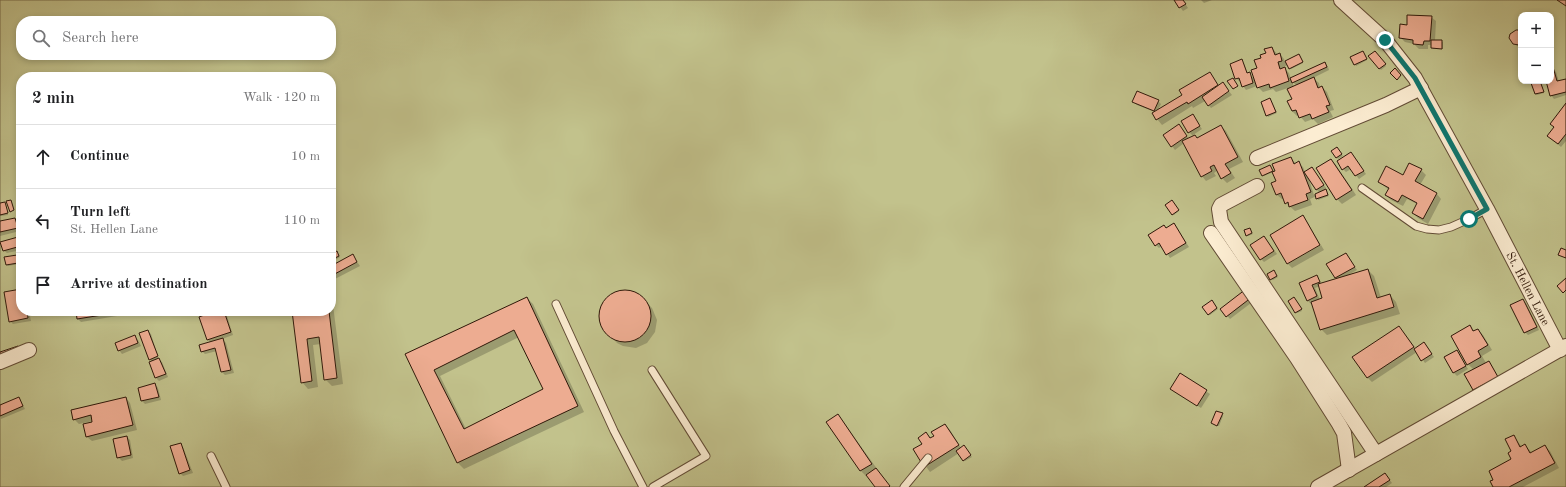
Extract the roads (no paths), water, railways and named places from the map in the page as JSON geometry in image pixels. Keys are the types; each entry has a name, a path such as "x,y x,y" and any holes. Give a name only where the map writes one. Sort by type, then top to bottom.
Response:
{"street":[{"name":"St. Hellen Lane","path":"1318,487 1563,348 1415,78 1385,40 1341,0"},
{"path":"1257,158 1386,105 1421,88"},
{"path":"1257,186 1221,205 1219,209 1221,222 1376,454"},
{"path":"1211,233 1297,358 1339,424 1344,433 1349,470"},
{"path":"0,362 29,350"}],"lane":[{"path":"1362,188 1416,226 1427,229 1439,230 1451,227 1487,209"},
{"path":"556,304 614,431 643,487"},
{"path":"652,370 706,456 654,487"},
{"path":"211,456 226,487"},
{"path":"904,487 928,458"}]}
